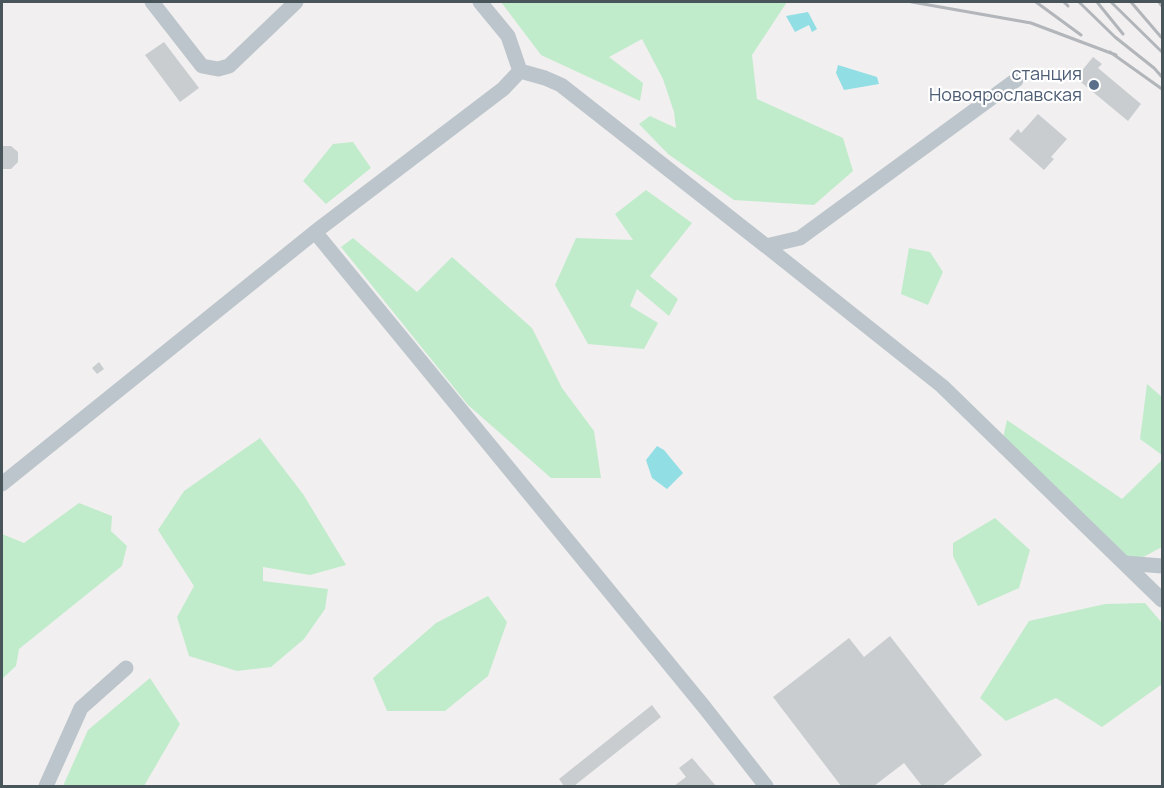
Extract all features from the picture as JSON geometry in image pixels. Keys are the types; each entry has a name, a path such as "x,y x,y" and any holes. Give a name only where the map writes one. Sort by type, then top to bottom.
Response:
{"street":[{"path":"152,2 202,66 218,69 229,66 296,2"},
{"path":"480,2 508,36 520,71"},
{"path":"2,484 315,232 502,89 520,71"},
{"path":"520,71 561,85 942,386 1162,600"},
{"path":"766,246 800,238 1016,80"},
{"path":"315,232 705,708 766,786"},
{"path":"1124,563 1162,566"},
{"path":"46,786 81,708 126,668"}],"green space":[{"path":"501,2 787,2 752,55 757,99 843,138 853,171 814,205 734,200 668,154 639,124 650,116 676,128 674,112 663,79 642,39 609,57 643,83 640,101 541,55"},
{"path":"353,142 371,168 326,204 303,181 333,144"},
{"path":"646,190 692,223 650,276 678,299 669,316 637,289 630,306 658,323 644,349 588,344 555,285 576,238 633,240 615,214"},
{"path":"353,238 417,292 452,257 532,328 562,388 594,431 601,478 551,478 468,405 341,247"},
{"path":"909,248 930,252 943,272 928,305 901,294"},
{"path":"1147,384 1162,397 1162,455 1140,439"},
{"path":"1007,420 1122,499 1162,460 1162,547 1132,563 1001,447"},
{"path":"260,438 303,494 346,565 310,575 263,567 263,581 328,589 325,609 304,639 271,667 237,671 189,656 177,617 194,586 158,530 184,491"},
{"path":"79,503 112,516 111,531 127,546 122,566 19,649 16,666 2,679 2,534 24,543"},
{"path":"995,518 1030,550 1019,588 978,606 953,556 953,543"},
{"path":"488,596 507,622 488,676 445,711 387,711 373,678 436,623"},
{"path":"1145,603 1162,623 1162,684 1102,727 1056,698 1006,721 980,698 1029,621 1105,604"},
{"path":"150,678 180,724 144,786 63,786 88,730"}],"water":[{"path":"808,12 817,29 812,32 809,25 795,32 786,16"},
{"path":"838,65 877,77 879,84 844,90 836,73"},
{"path":"657,446 664,450 683,473 667,489 652,478 646,460"}],"building":[{"path":"164,42 199,88 180,102 145,55"},
{"path":"1093,57 1102,64 1098,68 1141,104 1128,121 1076,78"},
{"path":"1038,114 1067,139 1051,157 1054,159 1044,170 1009,139 1018,129 1021,133"},
{"path":"2,146 11,146 18,152 18,162 11,169 2,169"},
{"path":"99,362 104,369 97,374 92,368"},
{"path":"890,636 982,755 942,786 922,786 904,763 874,786 841,786 773,697 849,638 864,657"},
{"path":"652,705 661,717 574,786 564,786 559,779"},
{"path":"692,758 716,786 674,786 686,777 679,768"}],"railway":[{"path":"912,2 1031,23 1116,55"},
{"path":"1036,2 1081,35"},
{"path":"1064,2 1068,6"},
{"path":"1079,2 1115,37 1162,77"},
{"path":"1097,2 1123,34"},
{"path":"1111,2 1162,52"},
{"path":"1131,2 1161,37"},
{"path":"1159,2 1162,6"},
{"path":"1110,52 1162,89"}],"place":[{"name":"станция Новоярославская","path":"1094,85"}]}
